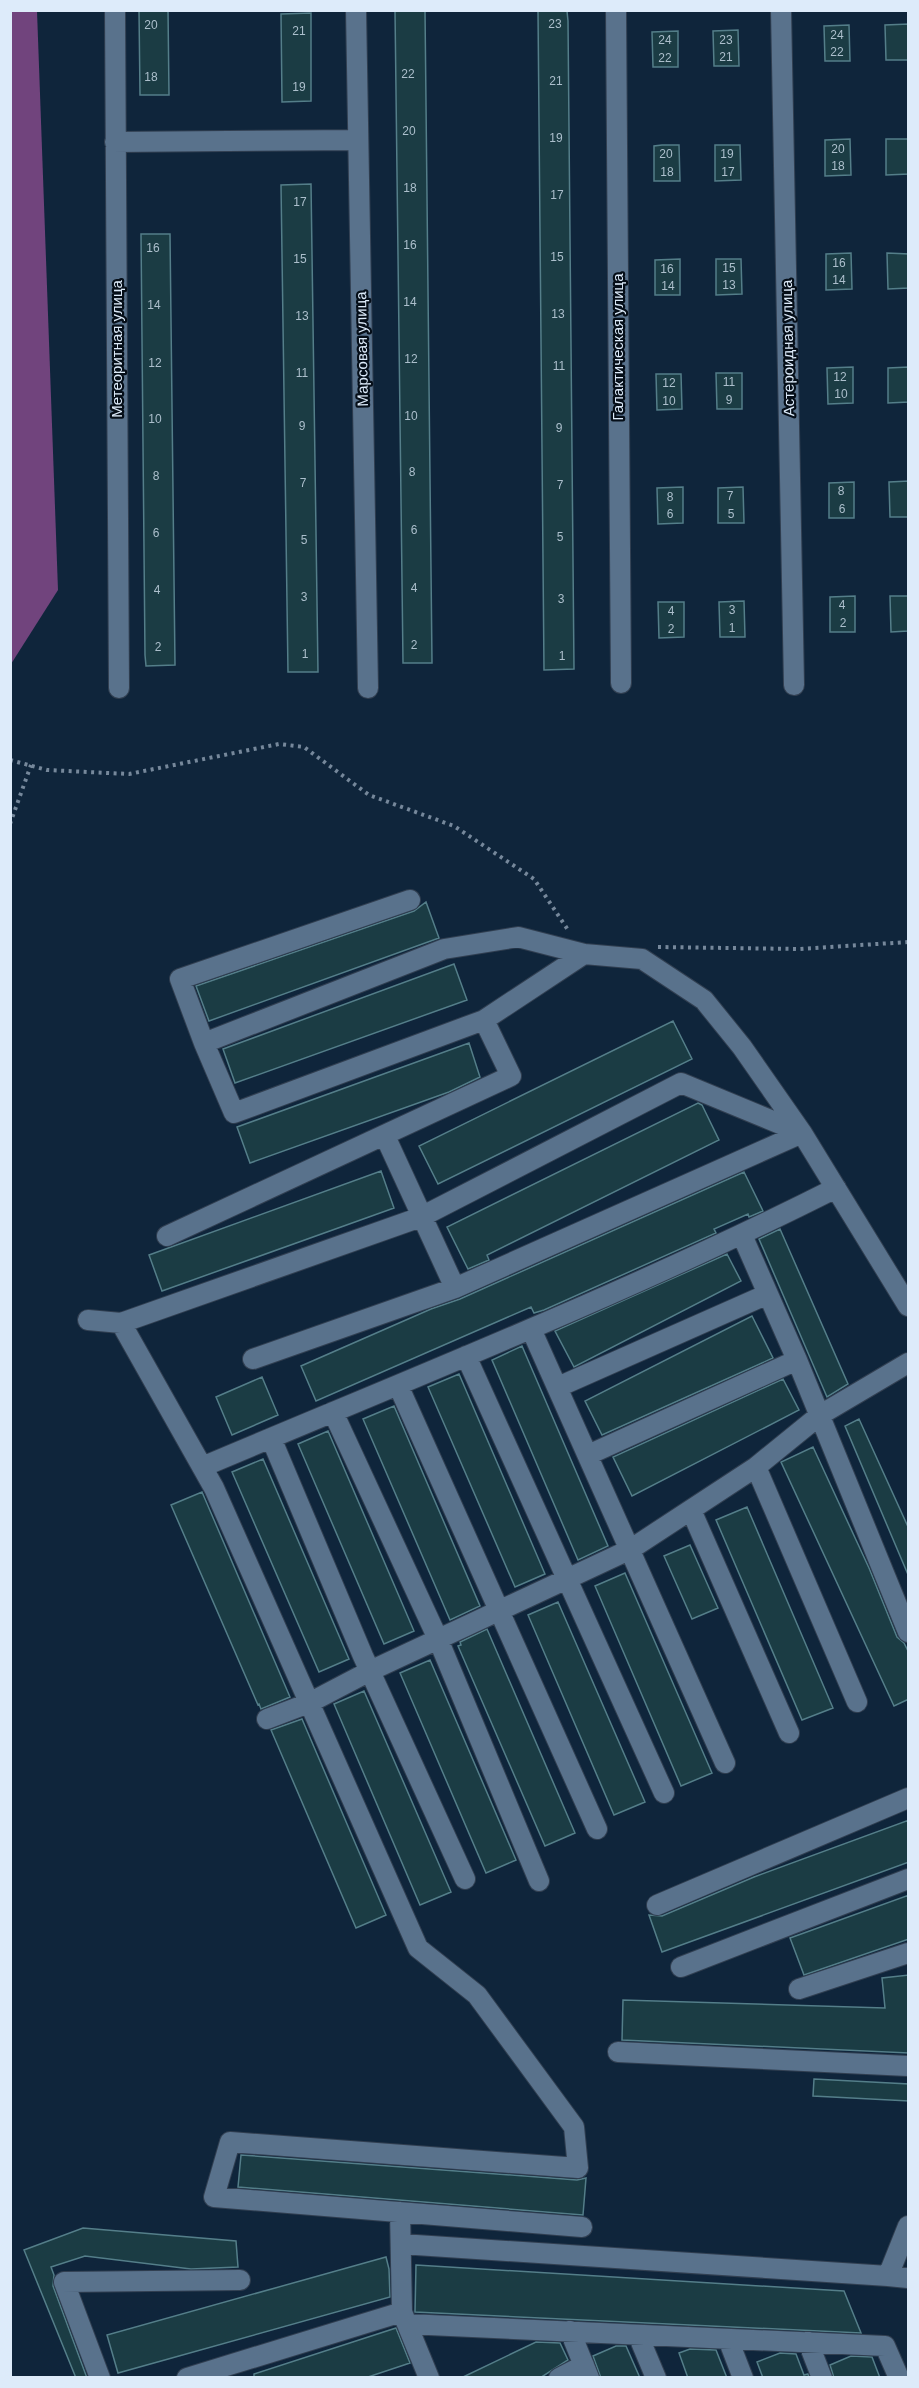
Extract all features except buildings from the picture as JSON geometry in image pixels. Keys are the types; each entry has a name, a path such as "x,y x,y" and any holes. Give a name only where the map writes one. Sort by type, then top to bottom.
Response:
{"street":[{"name":"Метеоритная улица","path":"115,10 119,688"},
{"name":"Марсовая улица","path":"356,10 368,688"},
{"name":"Галактическая улица","path":"616,10 621,683"},
{"name":"Астероидная улица","path":"781,10 794,685"},
{"path":"116,142 358,140"},
{"path":"410,900 180,979 234,1113 484,1020 584,954"},
{"path":"204,1043 444,950 518,938 584,954 642,959 704,1000 741,1047 802,1134 909,1306"},
{"path":"167,1236 511,1076 484,1020"},
{"path":"88,1320 121,1323 422,1217 681,1083 802,1134"},
{"path":"253,1359 455,1288 802,1134"},
{"path":"385,1136 455,1288"},
{"path":"202,1467 531,1329 742,1235 836,1188"},
{"path":"742,1235 797,1360 909,1632"},
{"path":"558,1388 768,1294"},
{"path":"121,1323 214,1488 418,1948 477,1995 574,2127 578,2168 230,2142 214,2197 582,2227"},
{"path":"531,1329 725,1764"},
{"path":"466,1356 664,1793"},
{"path":"588,1455 608,1448 797,1360"},
{"path":"267,1719 309,1703 370,1671 631,1549 756,1467 820,1415 909,1363"},
{"path":"399,1385 597,1829"},
{"path":"333,1412 438,1640 539,1881"},
{"path":"272,1438 370,1671 465,1879"},
{"path":"756,1467 857,1701"},
{"path":"691,1510 789,1733"},
{"path":"657,1905 909,1798"},
{"path":"681,1967 909,1879"},
{"path":"799,1989 909,1953"},
{"path":"618,2052 909,2066"},
{"path":"400,2212 405,2318 421,2376"},
{"path":"888,2276 909,2226"},
{"path":"401,2244 909,2278"},
{"path":"100,2378 64,2282 240,2280"},
{"path":"187,2378 405,2318 570,2331 885,2346 899,2378"},
{"path":"559,2378 587,2371 570,2331"},
{"path":"638,2334 656,2378"},
{"path":"728,2339 743,2378"},
{"path":"808,2342 822,2378"}],"path":[{"path":"10,760 47,770 129,774 279,744 304,747 369,795 454,826 534,879 584,954"},
{"path":"10,824 31,765"},
{"path":"654,947 799,949 909,942"}],"shaded area":[{"path":"10,11 37,11 58,590 11,664"}]}
